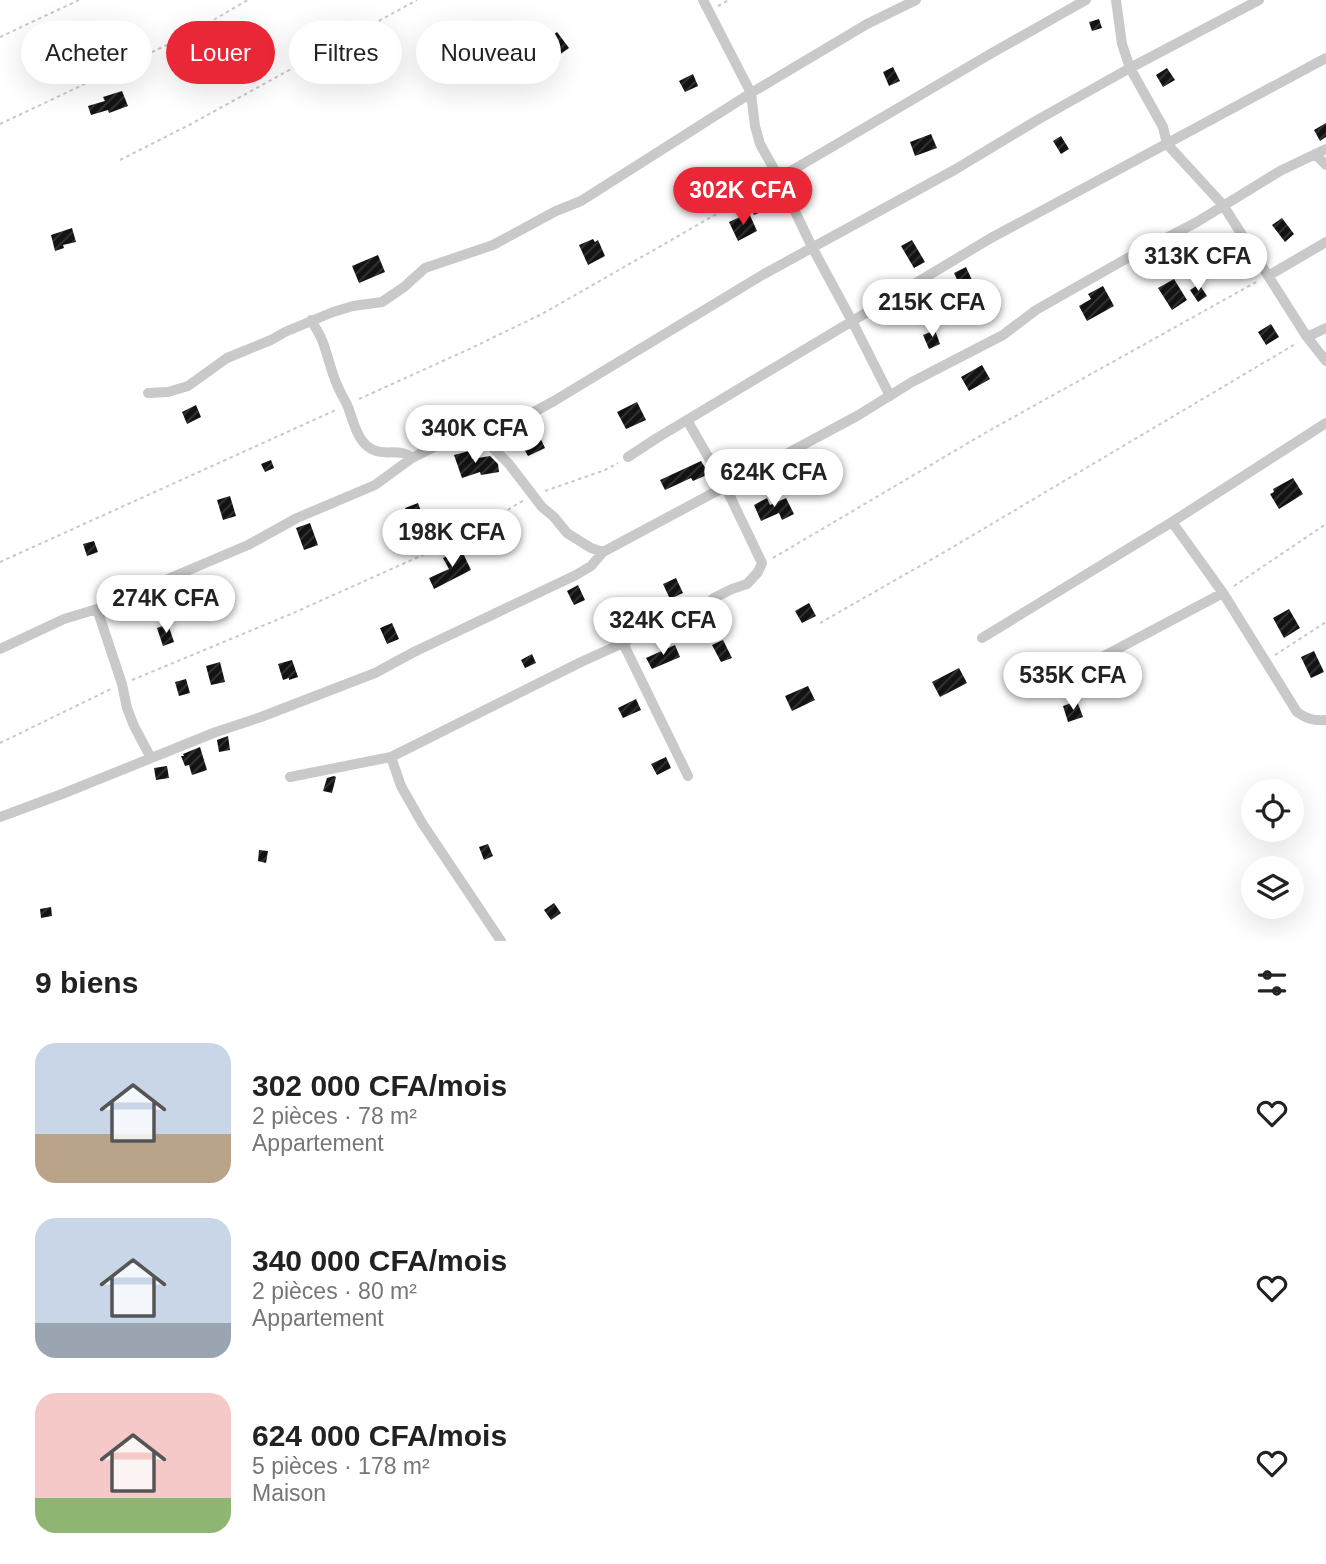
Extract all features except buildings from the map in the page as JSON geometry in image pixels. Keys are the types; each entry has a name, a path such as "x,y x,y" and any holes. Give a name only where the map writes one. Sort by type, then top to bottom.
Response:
{"street":[{"path":"703,0 751,93 760,144 890,396"},
{"path":"148,393 168,392 187,386 227,358 271,341 311,320 343,309 382,302 425,268 493,245 556,211 581,201 751,93 867,24 916,0"},
{"path":"779,178 1086,0"},
{"path":"1116,0 1122,44 1130,68 1163,127 1167,144 1223,205 1307,337 1326,361"},
{"path":"0,649 64,619 97,609 248,545 297,518 375,485 412,458 434,446 508,426 811,247 956,169 1130,68 1259,0"},
{"path":"628,457 991,238 1326,58"},
{"path":"0,817 375,673 576,575 591,566 603,552 726,488 858,416 912,382 1003,335 1036,310 1197,222 1280,170 1321,152 1326,165"},
{"path":"1268,276 1326,242"},
{"path":"311,320 322,340 357,432 365,445 377,452 393,454 398,451 412,458"},
{"path":"1307,337 1326,328"},
{"path":"290,777 391,757 623,643 653,625 674,625 701,610 714,598 747,584 762,563 726,488 687,420"},
{"path":"982,638 1172,522 1326,423"},
{"path":"478,436 509,464 542,507 567,533 603,552"},
{"path":"1172,522 1223,593 1297,712 1305,718 1326,720"},
{"path":"1089,664 1223,593"},
{"path":"97,609 122,684 127,708 151,758"},
{"path":"623,643 688,776"},
{"path":"391,757 401,786 422,823 501,941"}],"path":[{"path":"0,37 79,0"},
{"path":"0,124 184,37 248,0"},
{"path":"120,160 416,0"},
{"path":"0,562 505,333 779,178"},
{"path":"762,563 985,433 1268,276"},
{"path":"820,623 1307,337"},
{"path":"0,743 96,695 291,614 463,537 534,495 605,470 628,457"},
{"path":"1223,593 1326,524"},
{"path":"1265,662 1326,622"}]}
